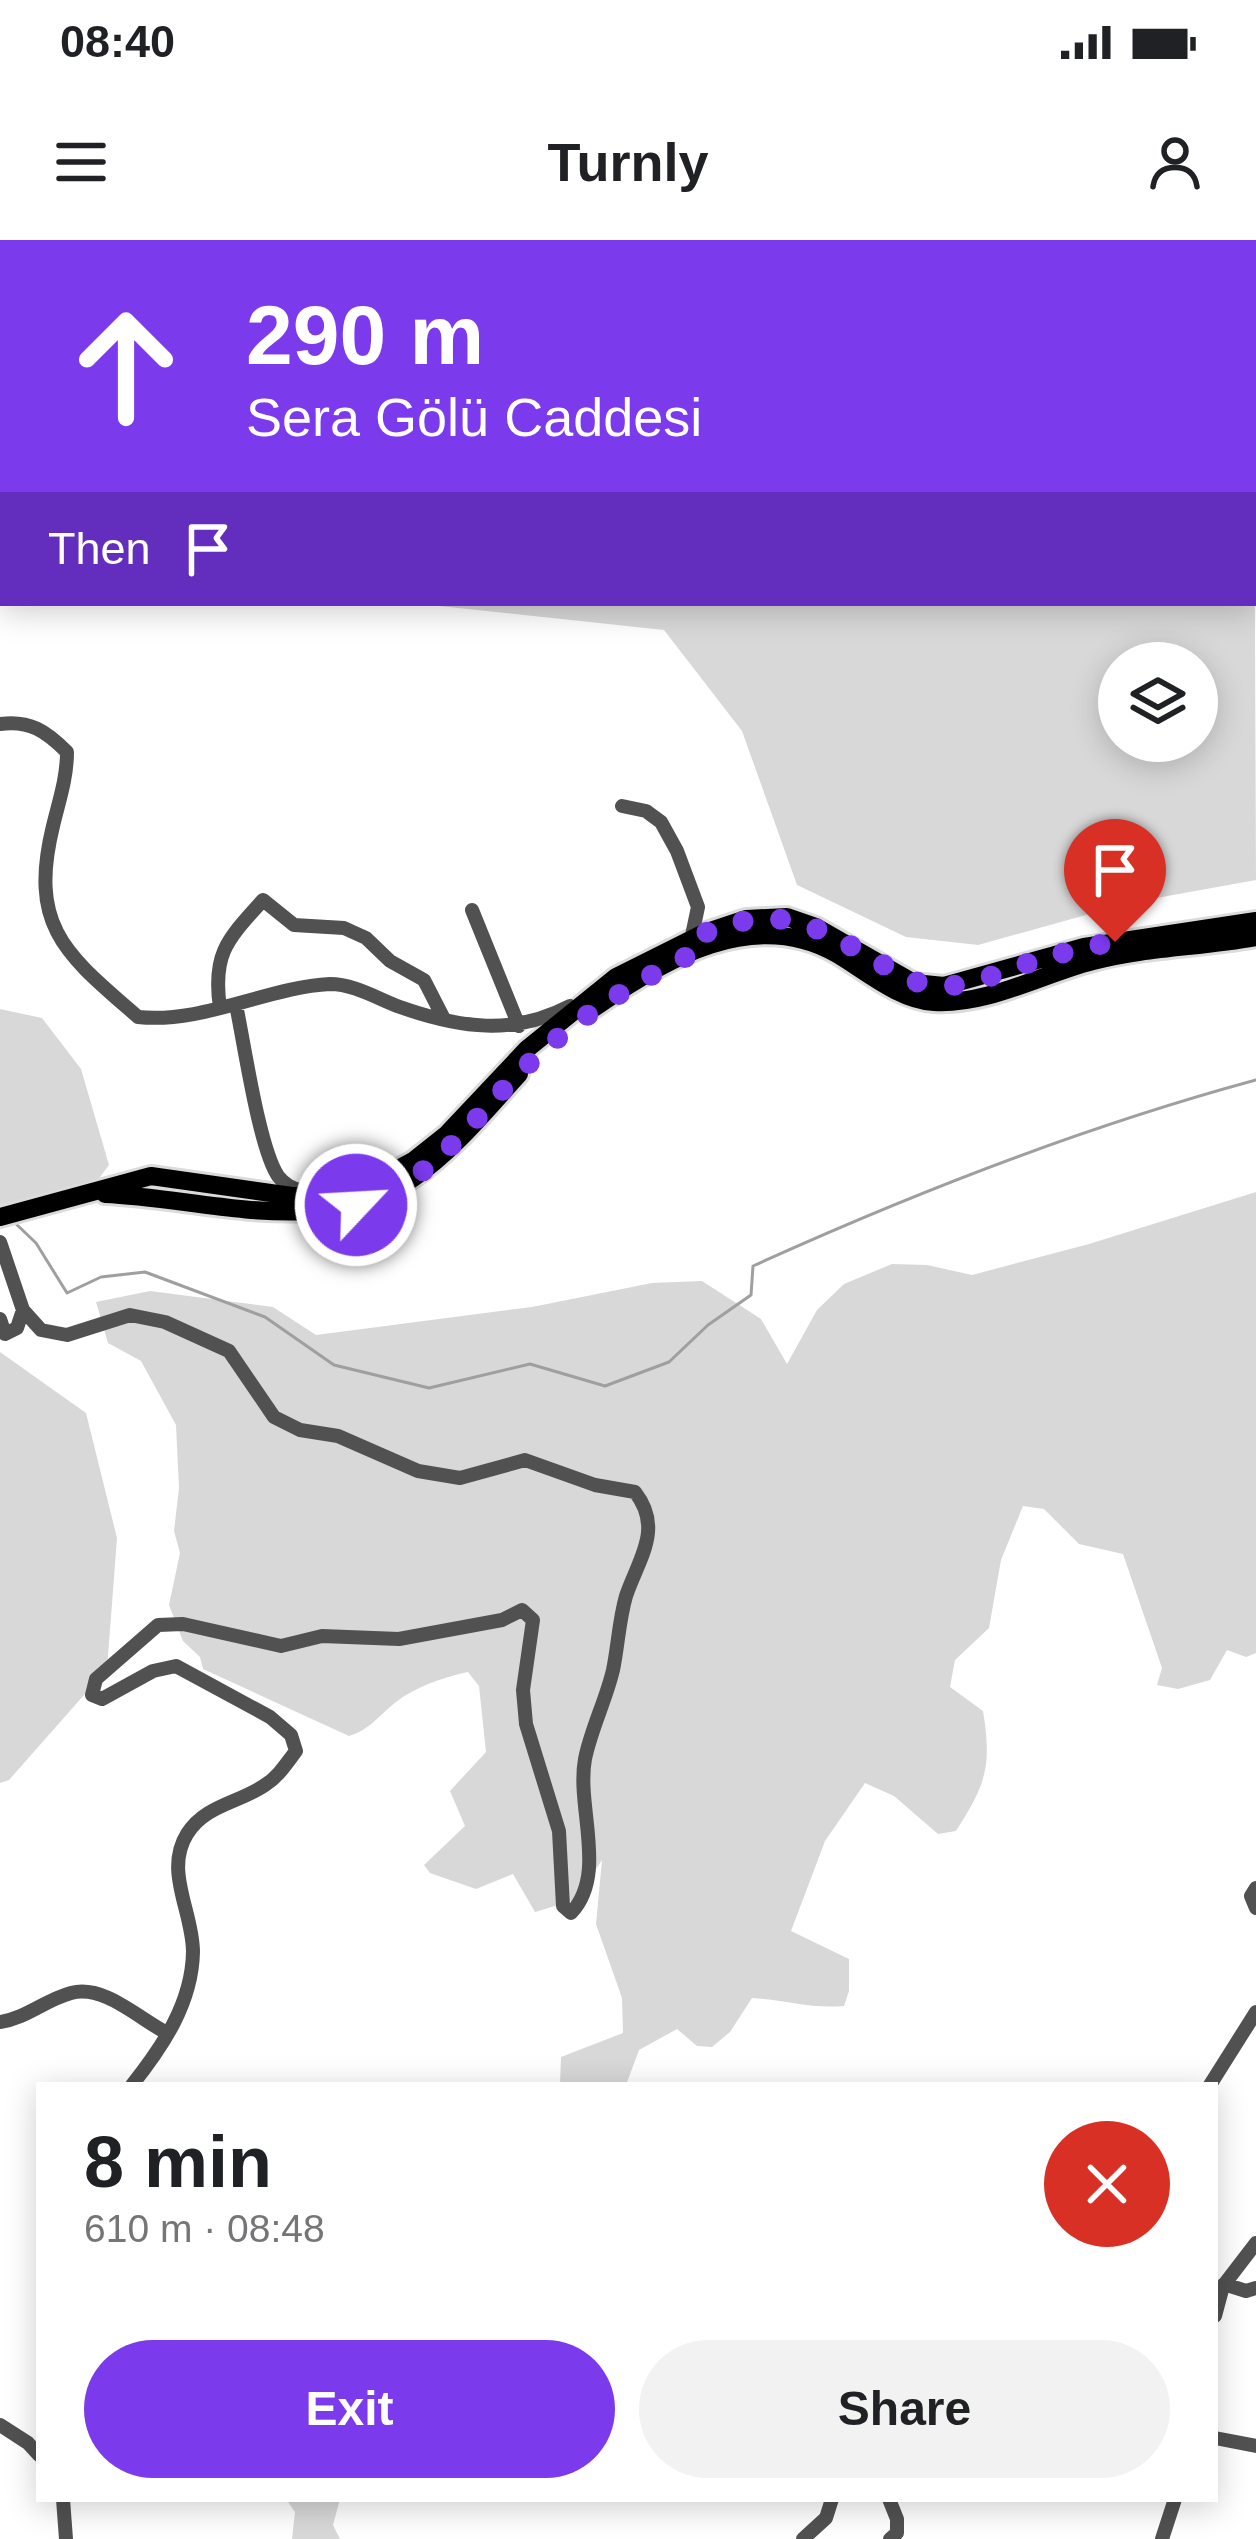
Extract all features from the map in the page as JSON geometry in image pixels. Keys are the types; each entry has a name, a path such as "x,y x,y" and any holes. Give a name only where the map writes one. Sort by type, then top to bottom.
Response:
{"main road":[{"path":"0,1217 151,1176 292,1196 325,1196 363,1188 412,1161 447,1133 527,1049 616,977 746,919 787,917 816,927 914,983 944,986 1084,947 1256,921"},
{"path":"88,1193 246,1209 304,1211 356,1205 411,1180 450,1148 530,1062 615,994 690,947 776,933 805,938 883,984 930,1003 962,1001 1094,960 1256,937"}],"street":[{"path":"0,724 28,724 47,732 67,752 44,880 49,918 63,947 138,1017 178,1017 332,984 444,1019 519,1025 540,1022 590,996 615,994"},
{"path":"622,806 646,811 661,822 677,851 698,907 690,947"},
{"path":"444,1019 424,980 389,961 366,938 344,928 294,925 263,900 219,955 216,980 228,1006 275,1170 290,1188 302,1191 450,1148"},
{"path":"472,910 519,1025"},
{"path":"0,1242 23,1310 40,1330 67,1335 130,1315 165,1322 229,1352 274,1417 300,1430 338,1436 418,1471 460,1478 525,1460 635,1492 647,1507 646,1553 626,1596 612,1673 585,1759 583,1803 590,1854 582,1902 571,1913 563,1906 559,1832 526,1724 523,1690 533,1620 522,1610 502,1620 399,1639 322,1636 281,1646 182,1624 158,1625 96,1679 92,1694 102,1699 153,1671 176,1666 270,1717 291,1735 296,1751 278,1775 212,1809 188,1833 176,1862 193,1948 190,1986 177,2020 134,2082"},
{"path":"0,1319 5,1334 17,1328 23,1310"},
{"path":"1256,1888 1251,1896 1256,1909"},
{"path":"0,2022 20,2019 74,1991 107,1997 166,2033"},
{"path":"1212,2082 1256,2012"},
{"path":"1218,2305 1224,2284 1256,2243"},
{"path":"1224,2284 1246,2291 1256,2288"},
{"path":"0,2425 36,2453"},
{"path":"1218,2439 1256,2446"},
{"path":"63,2502 66,2532"},
{"path":"66,2532 79,2502"},
{"path":"803,2539 826,2518 831,2502"},
{"path":"890,2502 897,2533 890,2539"},
{"path":"1162,2539 1174,2502"}],"shaded area":[{"path":"439,606 1255,606 1256,880 1129,903 978,945 906,937 797,885 742,731 664,630"},
{"path":"0,1009 42,1018 81,1069 109,1165 88,1193 0,1217"},
{"path":"1256,1192 1256,1653 1246,1657 1227,1650 1210,1680 1178,1689 1157,1685 1162,1668 1123,1554 1079,1544 1044,1509 1023,1506 1001,1560 989,1628 955,1660 950,1687 983,1711 986,1761 974,1800 956,1831 938,1834 894,1796 865,1783 825,1841 791,1931 849,1959 844,2006 752,1998 730,2032 712,2047 697,2046 677,2029 639,2050 627,2082 560,2082 561,2057 623,2033 622,1998 596,1924 602,1860 575,1900 535,1912 513,1874 476,1889 430,1873 424,1865 465,1826 450,1791 486,1752 479,1686 468,1672 412,1692 349,1736 203,1669 200,1657 183,1641 169,1605 180,1553 174,1531 179,1488 176,1425 141,1361 108,1343 96,1302 150,1291 273,1307 316,1335 532,1307 652,1283 702,1281 761,1319 787,1364 817,1310 844,1284 892,1264 927,1265 972,1275"},
{"path":"0,1352 86,1413 117,1538 107,1669 9,1780 0,1783"},
{"path":"288,2502 339,2502 333,2525 340,2539 292,2539 295,2512"}],"waterway":[{"path":"14,1222 36,1243 67,1293 101,1277 145,1272 265,1317 334,1365 429,1388 530,1364 605,1386 669,1362 708,1325 751,1295 753,1266 1001,1163 1127,1118 1256,1080"}],"route":[{"path":"356,1205 411,1180 450,1148 530,1062 582,1017 688,956 691,939 704,933 746,919 787,917 851,945 914,983 944,986 1115,942"}]}
